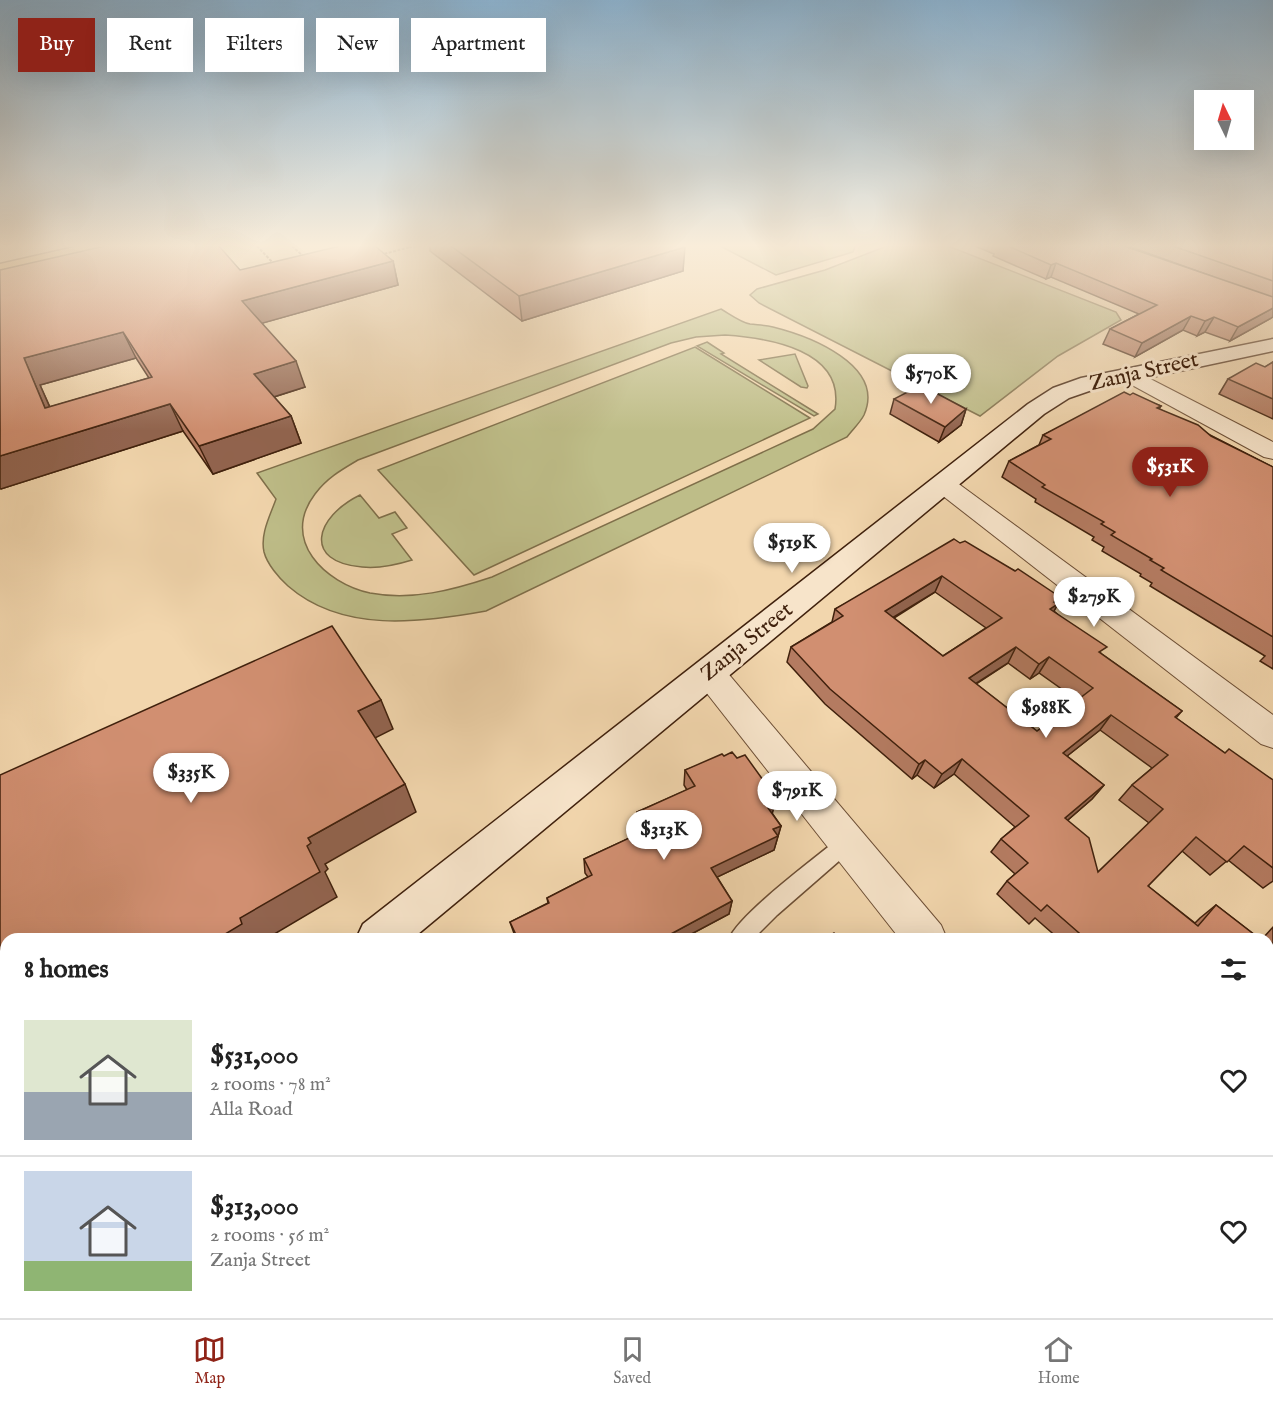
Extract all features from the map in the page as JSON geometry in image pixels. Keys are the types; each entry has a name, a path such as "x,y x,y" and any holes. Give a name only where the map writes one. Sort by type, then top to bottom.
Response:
{"street":[{"name":"Zanja Street","path":"385,933 1036,409 1061,393 1089,383 1273,345"},
{"path":"1129,374 1273,452"},
{"path":"943,484 1273,734"},
{"path":"708,673 849,841 921,933"}],"lane":[{"path":"745,933 770,908 849,841"}],"shaded area":[{"path":"768,308 1105,308 1116,312 1121,320 1058,356 980,416"},
{"path":"721,309 746,323 773,327 806,338 840,356 864,381 868,397 864,415 847,437 486,611 435,619 382,621 357,618 309,601 288,586 274,570 264,552 264,532 276,499 257,473","holes":["725,335 782,344 816,360 828,373 835,389 835,409 813,429 492,577 462,586 417,595 370,593 338,580 312,557 305,543 302,527 305,511 315,494 329,479 358,460 671,343 696,337"]},
{"path":"707,342 724,353 721,354 818,414 814,416 697,346"},
{"path":"695,347 810,418 474,575 378,470"},
{"path":"795,354 807,388 801,387 759,360"},
{"path":"360,495 379,518 395,512 407,528 392,534 412,560 388,566 362,567 343,563 330,557 323,548 322,537 325,526 345,504"}],"building":[{"path":"0,308 248,308 296,361 254,374 291,416 199,446 170,404 0,456","holes":["123,332 152,377 45,408 24,358"]},
{"path":"1152,308 1273,308 1238,327 1214,317 1205,321 1191,316 1142,343 1110,329"},
{"path":"1273,362 1273,399 1228,379 1256,363 1265,367"},
{"path":"921,385 966,409 945,427 894,399"},
{"path":"1124,392 1130,395 1133,393 1161,406 1157,408 1198,425 1211,436 1273,467 1273,637 1161,570 1164,568 1150,560 1152,559 1111,535 1115,532 1101,524 1104,522 1042,487 1045,485 1009,461 1051,439 1043,435"},
{"path":"954,539 960,543 965,541 1015,571 1018,569 1060,597 1054,602 1058,604 1050,609 1107,647 1099,652 1182,711 1175,717 1225,753 1229,749 1273,780 1273,868 1244,846 1227,862 1196,837 1148,886 1198,926 1216,905 1252,933 1079,933 1047,905 1041,911 1007,881 1028,863 1001,839 1029,816 962,759 942,774 925,760 919,764 830,689 791,647 843,616 835,609","holes":["942,576 1002,618 943,656 885,611","1016,647 1039,664 1049,657 1093,688 1037,731 969,678","1111,715 1168,755 1132,785 1163,809 1098,872 1089,838 1065,818 1104,785 1063,753"]},
{"path":"332,626 381,700 358,711 405,784 308,838 311,843 307,846 320,872 240,918 242,924 227,933 0,933 0,775"},
{"path":"732,752 737,758 745,755 776,798 771,801 774,805 768,808 781,826 773,829 778,836 711,868 732,901 673,933 515,933 510,922 549,903 547,898 592,875 584,859 638,834 631,822 641,817 637,812 695,786 685,770 722,754 724,756"}]}
